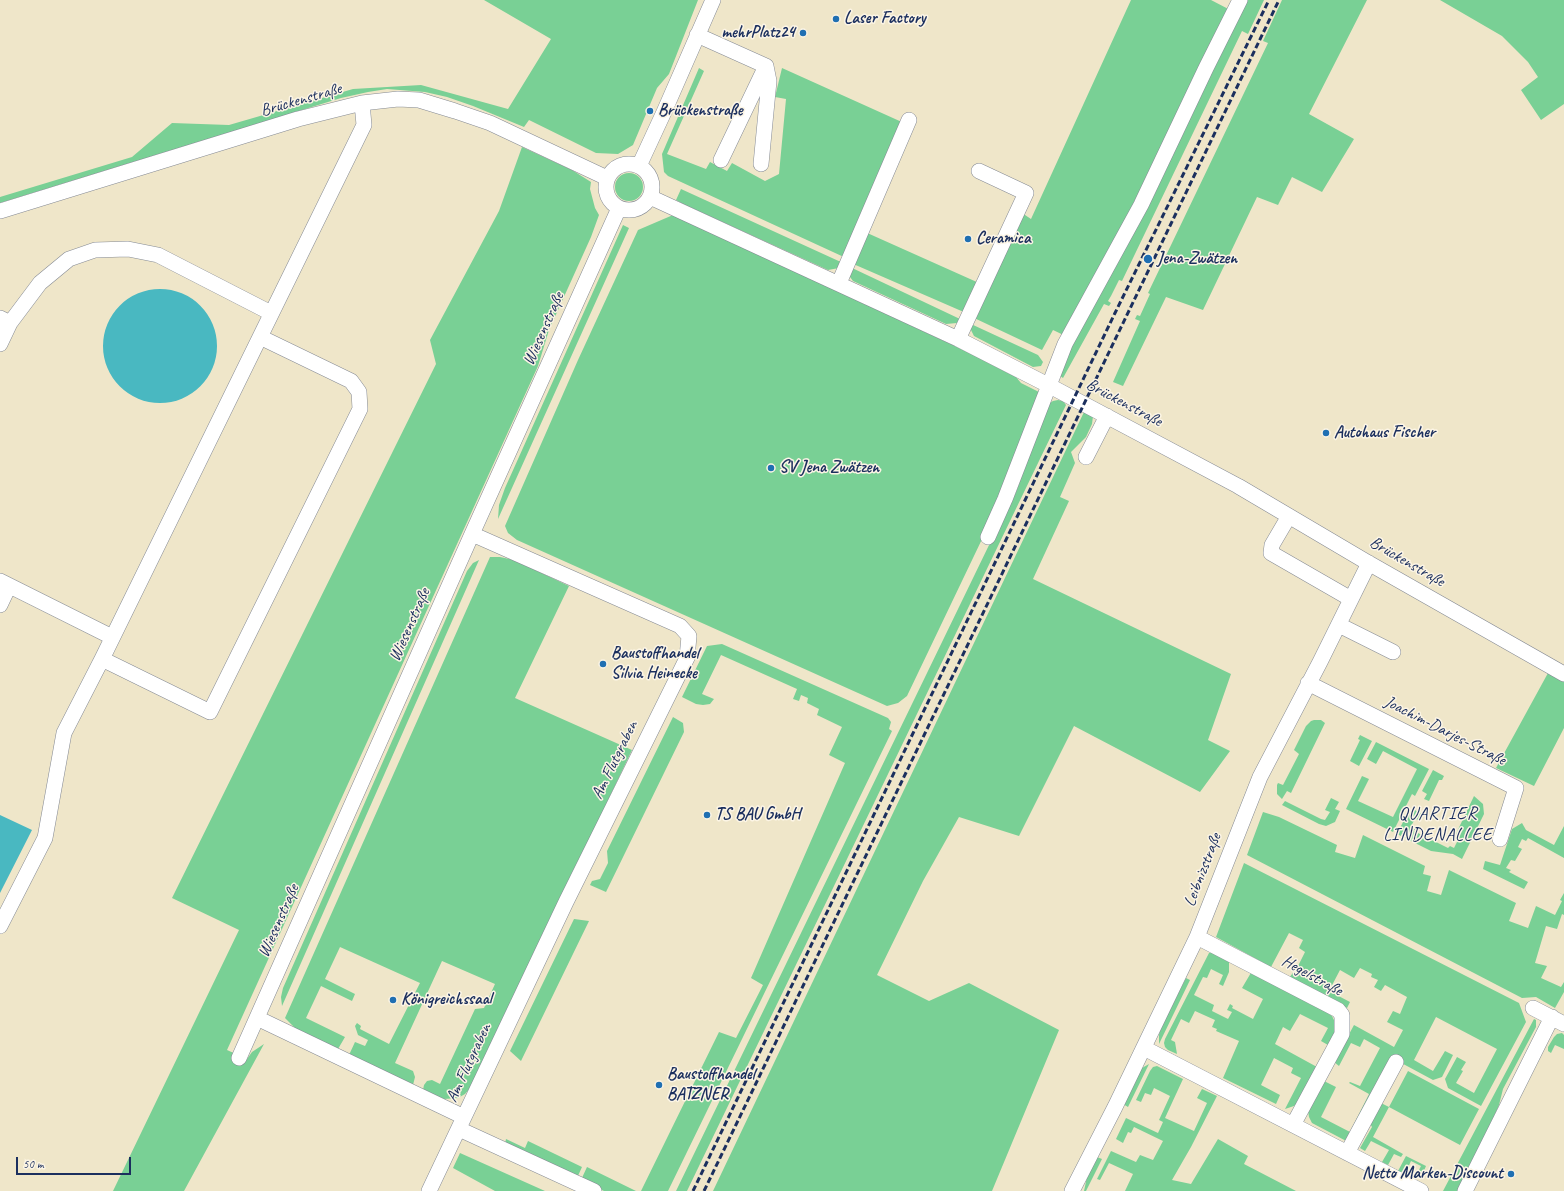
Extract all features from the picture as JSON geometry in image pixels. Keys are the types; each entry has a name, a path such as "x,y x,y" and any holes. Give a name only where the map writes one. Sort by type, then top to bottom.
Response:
{"street":[{"path":"639,166 713,0"},
{"path":"988,537 1005,499 1048,385 1066,344 1141,205 1240,0"},
{"path":"697,35 766,66"},
{"path":"722,160 766,66"},
{"path":"761,164 769,81 766,66"},
{"name":"Brückenstraße","path":"0,210 298,119 362,103 398,99 419,100 490,123 607,178"},
{"path":"0,926 45,838 64,733 102,659 364,125 362,103"},
{"path":"839,283 909,120"},
{"path":"624,164 639,166 649,176 652,190 650,197 646,203 633,210 619,208 608,199 606,192 607,178 611,171 624,164"},
{"path":"958,339 1026,193 979,171"},
{"name":"Brückenstraße","path":"650,197 958,339 1048,385 1238,486 1564,674"},
{"name":"Wiesenstraße","path":"239,1058 619,208"},
{"path":"0,344 5,320 40,283 69,259 95,250 128,249 158,255 271,314"},
{"path":"102,659 210,712 360,409 359,392 352,381 260,338"},
{"path":"1086,457 1107,416"},
{"path":"1289,516 1272,545 1271,553 1351,599"},
{"name":"Am Flutgraben","path":"429,1191 566,902 687,658 689,636 680,626 472,534"},
{"name":"Leibnizstraße","path":"1072,1191 1144,1048 1197,937 1260,777 1369,562"},
{"path":"0,604 5,583 112,637"},
{"path":"1345,628 1393,652"},
{"name":"Joachim-Darjes-Straße","path":"1308,683 1516,788 1500,839"},
{"name":"Hegelstraße","path":"1197,937 1338,1010 1342,1015 1342,1034 1293,1125"},
{"path":"1465,1191 1561,1022 1532,1008"},
{"name":"Am Flutgraben","path":"257,1018 462,1123"},
{"path":"1144,1048 1421,1191"},
{"path":"1347,1153 1391,1085 1396,1062"},
{"path":"462,1123 594,1191"}],"green space":[{"path":"484,0 698,0 669,74 657,88 633,145 618,154 596,153 529,120 524,127 447,97 425,92 387,89 341,98 0,203 0,197 132,157 172,123 229,125 353,89 421,85 508,109 551,39"},
{"path":"1131,0 1211,0 1236,13 1243,0 1264,0 1248,34 1242,31 1122,281 1119,280 1108,301 1111,303 1109,306 1104,304 1063,378 1060,376 1074,340 1053,330 1042,350 972,317 1022,213 1031,219"},
{"path":"1282,0 1367,0 1309,114 1354,139 1322,192 1292,177 1278,205 1257,197 1203,310 1166,297 1123,386 1113,382 1140,321 1135,319 1137,315 1140,316 1150,294 1148,293 1268,43 1263,41"},
{"path":"1440,0 1564,0 1564,104 1541,120 1521,90 1538,77 1528,62 1502,36"},
{"path":"699,68 704,71 667,154 706,169 710,162 727,171 732,163 765,181 779,174 786,99 775,97 782,68 904,123 846,258 668,176 664,172 662,154"},
{"path":"522,147 572,170 591,182 590,189 595,208 599,215 591,237 549,330 538,366 227,1050 247,1059 252,1052 264,1044 184,1191 113,1191 239,930 172,898 436,364 430,340 499,211"},
{"path":"629,173 635,174 639,177 642,181 642,193 639,197 635,200 629,201 623,200 619,197 616,193 615,187 616,181 619,177 623,174"},
{"path":"681,189 843,263 839,268 828,270 683,204 676,200"},
{"name":"SV Jena Zwätzen","path":"673,215 955,346 1016,377 1021,383 1039,392 984,535 907,696 898,703 887,706 517,540 508,533 505,526 578,360 638,230"},
{"path":"623,225 629,228 498,519 499,505 505,488"},
{"path":"865,232 979,283 966,313 851,263"},
{"path":"850,267 960,319 957,323 946,324 853,281 850,277"},
{"path":"971,324 1038,355 1043,362 1041,366 1033,367 974,336 971,330"},
{"path":"1058,400 1063,401 1066,405 687,1191 676,1191 990,543 995,538 1016,492 1048,404"},
{"path":"1084,412 1093,416 1092,424 1086,437 1071,452 1075,463 1060,497 1069,501 1033,579 1231,674 1208,740 1230,751 1200,792 1074,726 1019,836 959,817 923,881 877,975 929,1001 969,983 1059,1030 992,1191 713,1191"},
{"path":"490,557 500,557 514,560 569,586 515,698 632,750 472,1086 465,1094 458,1098 444,1099 423,1090 424,1085 427,1081 432,1080 440,1084 475,1009 484,1008 495,984 442,961 395,1063 413,1071 415,1077 413,1085 349,1055 355,1042 365,1046 368,1040 358,1035 355,1026 357,1023 361,1026 360,1029 389,1044 420,983 340,947 325,979 355,994 352,1001 321,986 306,1018 345,1037 338,1049 297,1030 285,1018"},
{"path":"479,560 282,1006 281,997 283,988 467,571 473,563"},
{"path":"722,644 888,718 891,722 889,729 892,731 668,1191 641,1191 719,1032 736,1038 763,985 751,978 845,763 829,755 842,727 817,715 819,709 807,703 808,698 801,695 799,701 793,699 797,689 721,655 702,694 714,699 710,704 696,704 682,697 707,646"},
{"path":"1548,673 1564,682 1564,728 1534,786 1496,768"},
{"path":"673,717 683,723 684,732 606,892 590,885 592,881 600,879 608,863 607,851"},
{"path":"1314,720 1321,720 1325,723 1291,793 1287,791 1282,799 1277,794 1277,785 1278,783 1283,785 1299,754 1294,750 1306,726"},
{"path":"1360,735 1372,741 1359,766 1350,761 1360,740 1358,739"},
{"path":"1376,742 1429,769 1415,796 1412,794 1393,832 1346,809 1362,776 1369,779 1358,801 1393,817 1417,769 1383,751 1376,764 1367,759"},
{"path":"1433,770 1444,776 1442,780 1439,780 1429,801 1424,799 1427,794 1422,791"},
{"path":"1474,796 1483,804 1484,814 1462,859 1453,854 1431,851 1397,834 1408,812 1411,814 1413,809 1422,814 1419,820 1415,819 1411,826 1415,829 1414,831 1448,848 1450,846 1454,848 1458,840 1454,838"},
{"path":"1331,798 1339,802 1335,809 1340,811 1335,822 1326,826 1319,824 1282,805 1285,801 1325,820 1330,812 1325,810"},
{"path":"1263,812 1279,817 1337,845 1335,852 1355,858 1363,835 1425,866 1423,874 1431,876 1427,891 1441,895 1449,870 1516,903 1509,921 1528,928 1536,906 1555,915 1564,893 1564,915 1562,914 1557,929 1546,926 1535,963 1547,966 1541,978 1561,987 1564,982 1564,992 1555,1008 1536,997 1522,998 1247,855"},
{"path":"1522,823 1526,830 1554,845 1564,826 1564,858 1528,838 1526,841 1522,839 1518,847 1522,849 1515,861 1511,860 1506,868 1511,870 1509,872 1528,882 1524,889 1483,869 1485,861 1500,865 1512,829"},
{"path":"1244,863 1519,1003 1526,1022 1481,1106 1448,1088 1445,1079 1457,1057 1466,1062 1456,1083 1474,1093 1497,1049 1436,1017 1414,1060 1433,1071 1445,1051 1453,1055 1442,1077 1433,1080 1394,1059 1350,1143 1312,1123 1308,1111 1324,1081 1336,1087 1321,1117 1350,1132 1369,1094 1349,1083 1350,1082 1360,1086 1380,1048 1364,1039 1360,1047 1351,1043 1339,1066 1334,1062 1354,1025 1394,1047 1403,1030 1387,1022 1393,1011 1400,1014 1407,997 1385,985 1381,991 1374,987 1378,980 1371,977 1372,974 1360,968 1354,978 1340,970 1329,991 1350,1002 1347,1008 1289,978 1298,966 1305,952 1299,948 1303,940 1289,933 1271,967 1216,937"},
{"path":"574,919 589,921 521,1061 510,1051"},
{"path":"1209,953 1215,953 1229,961 1229,972 1223,986 1219,984 1223,975 1211,969 1207,978 1203,977 1194,995 1214,1005 1212,1011 1228,1019 1232,1012 1227,1010 1230,1004 1233,1006 1232,1008 1253,1019 1263,999 1242,988 1252,971 1332,1016 1335,1022 1335,1032 1328,1045 1321,1041 1328,1028 1300,1014 1290,1031 1283,1027 1275,1044 1317,1067 1294,1106 1285,1109 1301,1078 1291,1073 1293,1068 1274,1058 1261,1085 1280,1095 1276,1104 1223,1078 1239,1041 1216,1031 1217,1029 1212,1027 1215,1020 1195,1011 1189,1023 1181,1019 1171,1040 1175,1042 1177,1054 1165,1047 1165,1039"},
{"path":"1186,978 1190,980 1159,1044 1160,1029"},
{"path":"1534,1019 1536,1020 1536,1027 1503,1089 1499,1105 1477,1157 1459,1191 1443,1191"},
{"path":"1562,1033 1564,1035 1564,1049 1555,1045 1551,1053 1548,1051 1548,1047 1557,1034"},
{"path":"1149,1064 1128,1107 1123,1104 1142,1068"},
{"path":"1157,1066 1183,1079 1165,1118 1194,1131 1207,1103 1197,1098 1202,1089 1217,1096 1172,1180 1191,1184 1218,1139 1248,1156 1244,1164 1296,1191 1125,1191 1133,1174 1109,1163 1100,1180 1097,1179 1111,1151 1136,1162 1140,1155 1153,1160 1163,1141 1134,1127 1131,1133 1128,1132 1123,1143 1116,1139 1126,1118 1158,1133 1163,1122 1159,1120 1170,1096 1154,1088 1151,1095 1145,1093 1141,1102 1136,1100 1150,1071 1153,1067"},
{"path":"1408,1071 1479,1109 1460,1145 1389,1107"},
{"path":"1379,1102 1389,1107 1373,1137 1403,1154 1401,1157 1394,1154 1388,1165 1382,1162 1389,1150 1371,1141 1365,1151 1360,1148 1372,1127 1369,1122"},
{"path":"506,1139 525,1148 528,1141 582,1167 577,1178 505,1144"},
{"path":"460,1153 545,1191 495,1191 453,1168"},
{"path":"1406,1156 1426,1166 1423,1173 1417,1174 1421,1166 1411,1161 1405,1174 1398,1171"},
{"path":"1097,1157 1102,1159 1086,1191 1084,1191 1087,1177"},
{"path":"587,1167 636,1191 604,1191 581,1180"}],"water":[{"path":"160,289 182,293 201,305 213,324 217,346 213,368 201,387 182,399 160,403 138,399 119,387 107,368 103,346 107,324 119,305 138,293"},
{"path":"0,815 32,830 0,893"}],"railway":[{"path":"693,1191 1115,313 1269,0"},
{"path":"704,1191 1279,0"}],"place":[{"name":"Laser Factory","path":"836,19"},
{"name":"mehrPlatz24","path":"803,33"},
{"name":"Brückenstraße","path":"650,111"},
{"name":"Ceramica","path":"968,239"},
{"name":"Jena-Zwätzen","path":"1148,259"},
{"name":"Autohaus Fischer","path":"1326,433"},
{"name":"SV Jena Zwätzen","path":"771,468"},
{"name":"Baustoffhandel Silvia Heinecke","path":"603,664"},
{"name":"TS BAU GmbH","path":"707,815"},
{"name":"Königreichssaal","path":"393,1000"},
{"name":"Baustoffhandel BATZNER","path":"659,1085"},
{"name":"Netto Marken-Discount","path":"1511,1174"}],"district":[{"name":"QUARTIER LINDENALLEE","path":"1438,824"}]}
